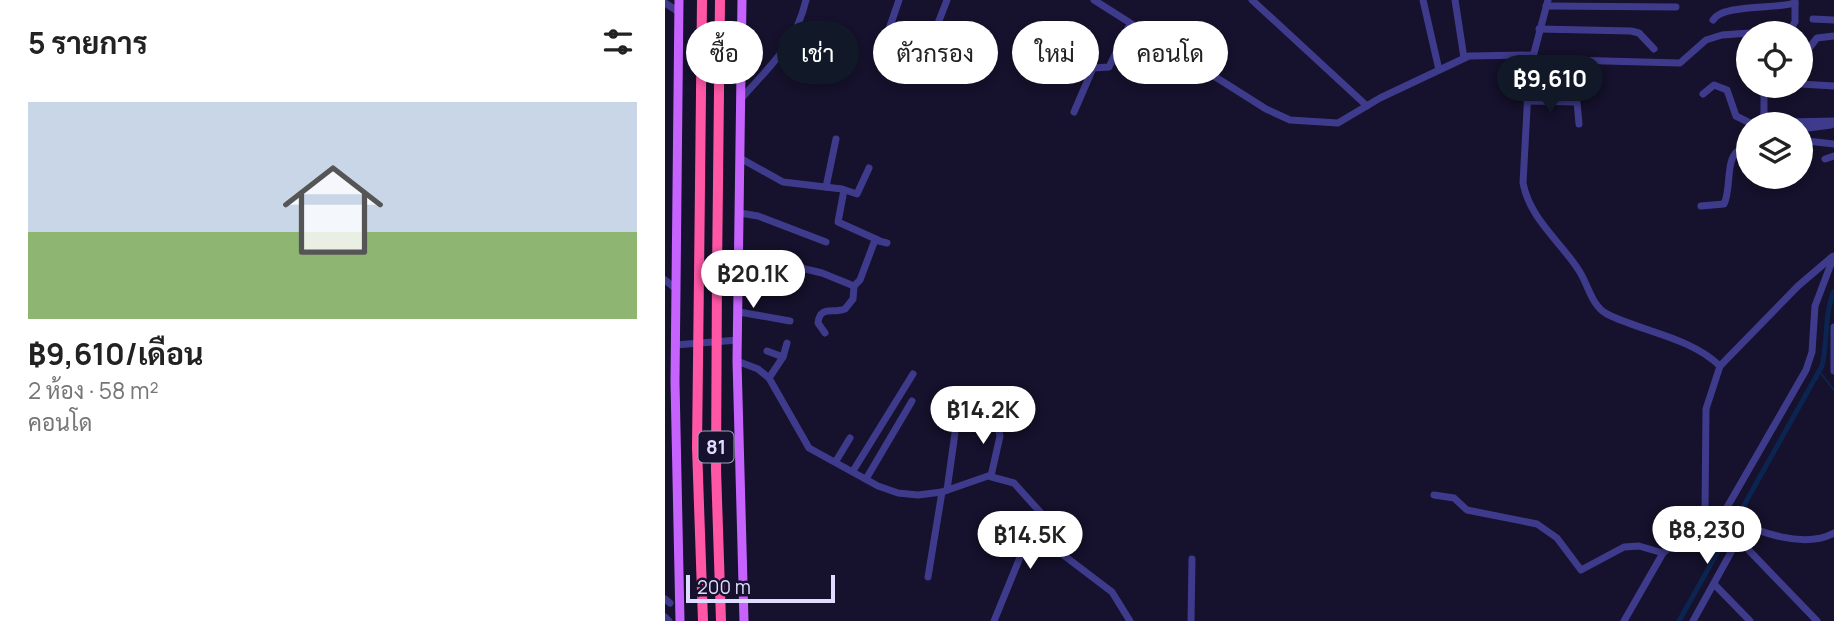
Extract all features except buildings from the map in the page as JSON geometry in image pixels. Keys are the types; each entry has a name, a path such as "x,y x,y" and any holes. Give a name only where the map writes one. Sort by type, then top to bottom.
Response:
{"highway":[{"name":"81","path":"702,0 697,447 703,621"},
{"name":"81","path":"720,0 716,469 721,621"}],"main road":[{"path":"679,0 675,345 680,621"},
{"path":"742,0 737,361 744,621"}],"street":[{"path":"741,99 790,45 802,20 806,0"},
{"path":"899,0 881,52 918,75 947,0"},
{"path":"1094,0 1126,21"},
{"path":"1252,0 1367,106"},
{"path":"1423,0 1439,70"},
{"path":"1455,0 1464,58"},
{"path":"1227,84 1278,116 1320,124 1338,123 1476,53 1680,64 1706,40 1722,35 1790,30 1795,22 1795,1 1741,8 1717,15 1713,20"},
{"path":"665,3 679,12"},
{"path":"1676,7 1547,3 1532,57 1523,183 1528,200 1541,223 1581,272 1599,308 1702,353 1720,366"},
{"path":"1813,19 1834,20"},
{"path":"1539,29 1631,31 1639,33 1654,49"},
{"path":"1813,43 1817,38 1834,36"},
{"path":"1074,112 1093,68 1109,67 1113,59"},
{"path":"1703,94 1714,85 1721,86 1730,95 1736,116"},
{"path":"1813,85 1834,86"},
{"path":"1527,102 1577,102 1579,124"},
{"path":"1813,123 1834,123"},
{"path":"1813,127 1834,123"},
{"path":"826,187 836,139"},
{"path":"1813,142 1834,144"},
{"path":"1701,206 1724,204 1728,197 1732,155 1736,151"},
{"path":"1825,159 1834,156"},
{"path":"740,158 783,182 859,194 869,168"},
{"path":"844,190 838,222 887,243"},
{"path":"740,213 758,216 826,242"},
{"path":"825,332 818,323 820,315 826,310 845,309 853,299 854,285 860,280 873,243 878,240"},
{"path":"739,253 822,273 854,285"},
{"path":"1624,621 1663,553 1692,528 1705,510 1706,410 1720,366 1798,286 1834,256 1815,306 1812,352 1807,370 1725,517"},
{"path":"665,280 676,289"},
{"path":"739,312 790,321"},
{"path":"1834,327 1834,371"},
{"path":"675,345 738,340"},
{"path":"769,378 783,357 787,343"},
{"path":"767,351 783,357"},
{"path":"737,361 758,369 769,378 805,444 866,479 898,493 945,491 991,476 1014,483 1054,530 1062,554 1112,592 1130,621"},
{"path":"853,471 913,374"},
{"path":"866,479 912,401"},
{"path":"976,415 997,422 1000,430 991,476"},
{"path":"928,576 955,433"},
{"path":"836,461 850,438"},
{"path":"1434,495 1454,498 1467,510 1537,524 1557,538 1581,570 1624,547 1639,547 1663,553"},
{"path":"994,621 1039,510"},
{"path":"1705,510 1743,524 1809,540 1817,541 1834,533"},
{"path":"1693,621 1738,539 1743,524"},
{"path":"1738,539 1817,621"},
{"path":"1191,621 1192,559"},
{"path":"1714,584 1750,621"}],"waterway":[{"path":"1679,621 1822,366 1834,291"},
{"path":"1819,371 1834,390"}]}
